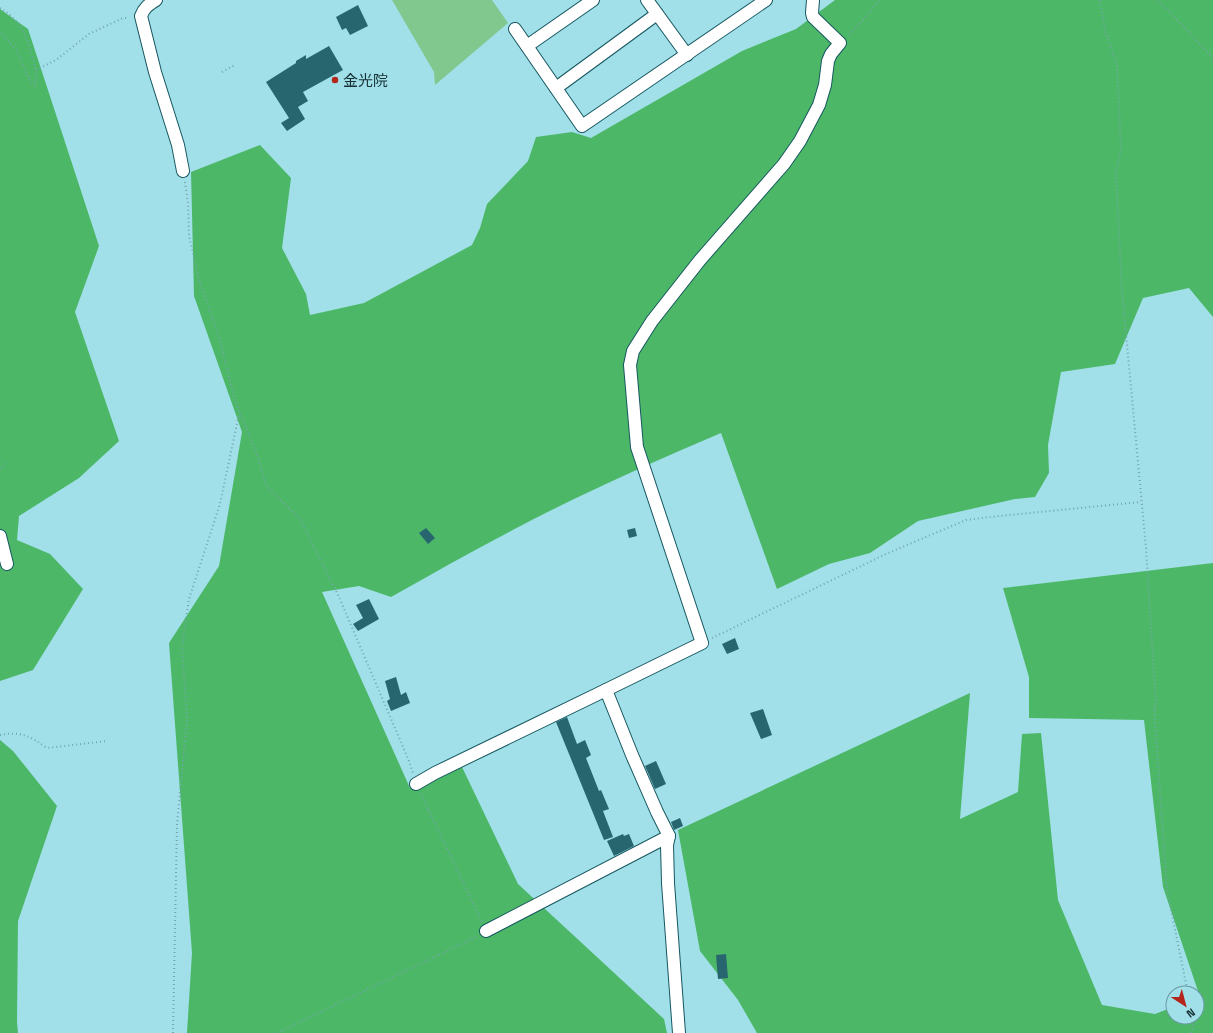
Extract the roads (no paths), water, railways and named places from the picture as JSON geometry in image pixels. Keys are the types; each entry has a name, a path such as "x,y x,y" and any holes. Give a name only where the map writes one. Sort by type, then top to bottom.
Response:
{"street":[{"path":"156,0 147,5 141,16 155,72 178,145 183,171"},
{"path":"527,46 593,0"},
{"path":"647,0 686,54"},
{"path":"515,29 582,126 766,0"},
{"path":"416,784 435,773 702,643 637,447 630,365 633,351 652,321 700,260 784,164 800,142 819,105 825,85 828,61 831,54 840,43 813,17 813,0"},
{"path":"556,88 657,14"},
{"path":"0,536 7,564"},
{"path":"606,690 657,812 669,836 667,845 668,883 679,1033"},
{"path":"486,932 669,836"}],"place":[{"name":"金光院","path":"335,80"}]}
